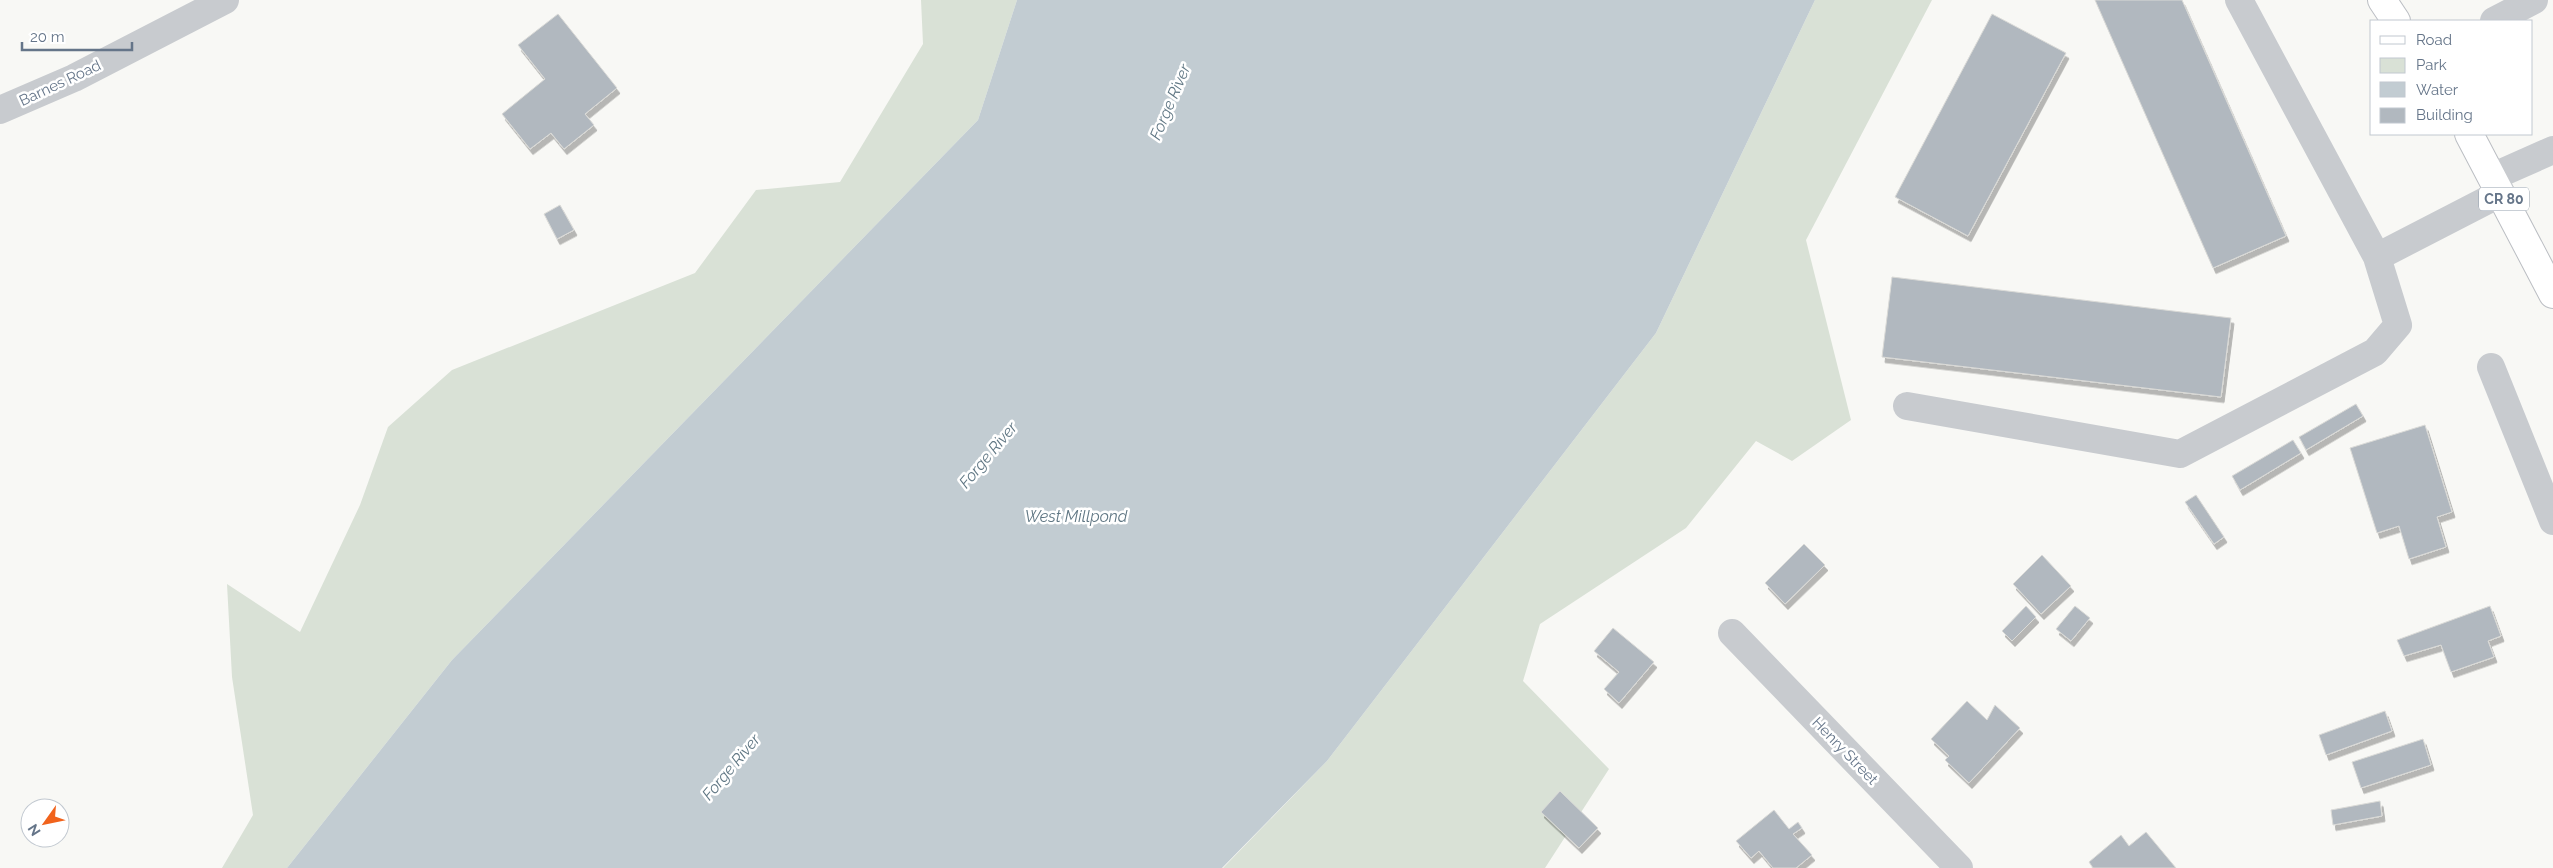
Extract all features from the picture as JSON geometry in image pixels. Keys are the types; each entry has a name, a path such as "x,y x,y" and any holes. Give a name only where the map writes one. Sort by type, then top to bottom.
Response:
{"main road":[{"path":"2382,0 2395,20"},
{"name":"CR 80","path":"2471,135 2553,294"}],"street":[{"name":"Barnes Road","path":"0,110 74,78 226,0"},
{"path":"1907,406 2180,454 2375,352 2398,325 2377,257 2239,0"},
{"path":"2496,20 2534,0"},
{"path":"2377,257 2553,150"},
{"path":"2491,366 2553,521"},
{"name":"Henry Street","path":"1732,633 1948,865"}],"green space":[{"path":"921,0 1017,0 978,120 452,660 287,868 222,868 253,815 232,677 227,584 300,632 360,505 388,427 452,370 695,273 756,190 840,182 923,44"},
{"path":"1815,0 1932,0 1806,240 1851,420 1792,461 1756,441 1686,528 1540,624 1523,681 1609,769 1545,868 1223,868 1327,761 1656,333"}],"water":[{"name":"West Millpond","path":"1017,0 1815,0 1656,333 1327,761 1222,868 287,868 452,660 978,120"}],"building":[{"path":"2095,0 2182,0 2286,236 2213,268"},
{"path":"558,14 617,88 585,114 594,125 564,149 551,133 530,149 502,114 545,79 518,45"},
{"path":"1992,14 2066,53 1968,236 1895,197"},
{"path":"560,205 574,230 557,239 544,214"},
{"path":"1892,277 2231,318 2221,397 1882,357"},
{"path":"2356,404 2363,416 2306,450 2299,437"},
{"path":"2425,425 2452,512 2437,517 2446,547 2409,559 2399,526 2377,533 2350,448"},
{"path":"2293,440 2301,453 2240,490 2232,476"},
{"path":"2196,495 2224,537 2214,544 2185,502"},
{"path":"1804,544 1825,565 1785,604 1765,583"},
{"path":"2042,555 2071,586 2041,614 2013,584"},
{"path":"2026,606 2036,617 2012,641 2002,631"},
{"path":"2075,606 2090,618 2071,641 2056,629"},
{"path":"2490,606 2501,636 2488,641 2494,657 2451,672 2441,645 2404,656 2397,640"},
{"path":"1613,628 1654,662 1619,703 1604,689 1619,672 1594,651"},
{"path":"1967,701 1987,720 1995,705 2020,728 1969,783 1945,760 1949,756 1931,739"},
{"path":"2385,711 2392,731 2326,755 2319,735"},
{"path":"2423,739 2431,765 2361,788 2352,762"},
{"path":"1560,791 1598,828 1579,848 1541,812"},
{"path":"2380,801 2382,816 2333,825 2331,810"},
{"path":"1774,810 1789,829 1798,822 1802,828 1793,834 1812,855 1796,868 1773,868 1759,851 1751,858 1736,841"},
{"path":"2146,832 2176,868 2093,868 2089,862 2121,835 2129,846"}],"water label":[{"name":"Forge River","path":"1170,102"},
{"name":"Forge River","path":"988,455"},
{"name":"Forge River","path":"731,767"}]}
